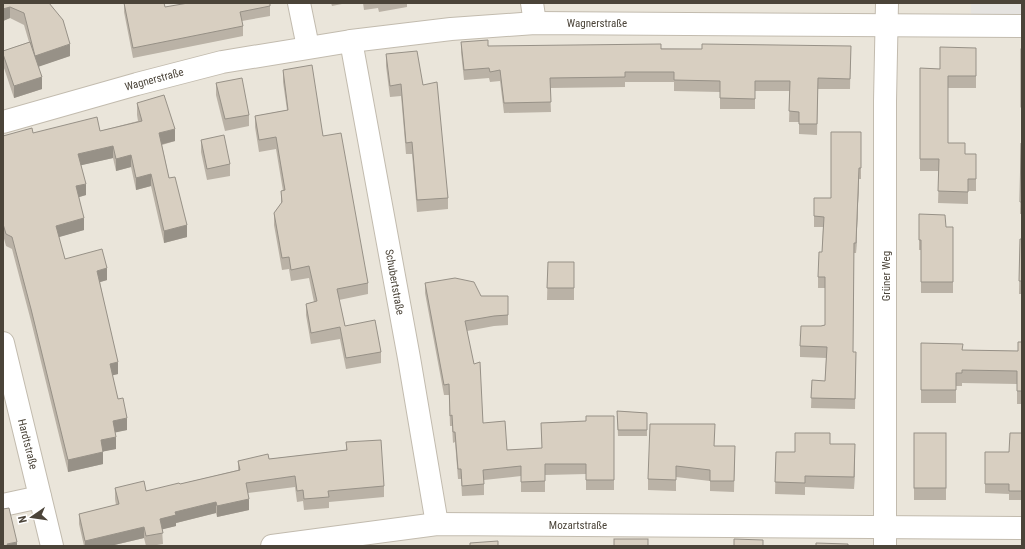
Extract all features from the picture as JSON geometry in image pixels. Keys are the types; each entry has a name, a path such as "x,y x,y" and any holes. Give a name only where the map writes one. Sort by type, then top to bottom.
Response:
{"street":[{"path":"299,3 308,47"},
{"name":"Grüner Weg","path":"885,537 885,101 887,3"},
{"name":"Wagnerstraße","path":"3,122 137,84 222,62 351,40 451,29 533,13 887,25"},
{"path":"887,25 1022,26"},
{"name":"Schubertstraße","path":"351,40 437,524"},
{"name":"Hardtstraße","path":"3,343 52,546"},
{"path":"3,505 40,497"},
{"name":"Mozartstraße","path":"272,546 437,524 885,537"},
{"path":"885,537 1022,528"}],"shaded area":[{"path":"3,3 1022,3 1022,546 3,546"},
{"path":"971,3 1022,3 1022,16 971,15"}],"building":[{"path":"3,3 49,3 63,20 70,44 35,56 24,13 10,7 3,9"},
{"path":"124,3 164,3 165,7 188,3 270,3 270,6 240,12 243,26 133,48"},
{"path":"488,40 488,46 661,44 661,49 702,49 702,44 851,46 850,79 818,78 817,124 799,124 799,112 789,111 790,81 755,81 755,99 720,98 720,81 674,80 674,72 625,72 625,77 550,78 551,102 504,103 500,70 490,72 489,68 464,70 461,42"},
{"path":"30,42 42,77 14,86 3,51"},
{"path":"940,47 976,48 976,76 948,76 948,143 965,143 965,154 976,154 976,179 968,179 968,192 938,191 939,159 920,159 920,68 940,69"},
{"path":"1022,49 1022,107 1021,107"},
{"path":"417,51 423,85 437,82 448,198 417,200 412,142 406,143 401,84 390,86 386,54"},
{"path":"312,65 323,136 341,133 368,283 337,289 345,326 375,320 381,352 346,358 340,327 311,333 306,304 317,301 309,266 291,270 289,257 282,258 274,213 282,202 281,191 285,190 276,137 259,140 255,116 288,110 283,70"},
{"path":"242,78 249,115 225,119 216,83"},
{"path":"164,95 175,129 159,133 169,178 175,177 187,225 164,231 151,174 136,178 131,155 116,159 113,146 78,154 86,184 76,186 84,218 56,226 65,259 102,249 107,268 97,271 118,362 110,364 118,399 123,398 127,418 113,421 116,437 101,440 103,452 68,460 12,237 6,234 3,224 3,136 32,128 33,133 97,117 100,131 142,121 137,103"},
{"path":"831,132 861,132 861,168 859,168 856,243 854,243 853,352 856,352 855,399 811,398 812,380 825,381 827,347 800,346 801,326 825,325 825,277 818,277 819,252 822,252 824,217 814,216 814,198 831,198"},
{"path":"224,135 230,164 207,169 201,140"},
{"path":"1021,143 1022,202 1020,202"},
{"path":"919,214 945,215 946,227 953,227 953,282 921,282 921,240 919,240"},
{"path":"1020,239 1022,239 1022,281 1019,281"},
{"path":"548,262 574,262 574,288 547,288"},
{"path":"455,278 474,282 481,296 508,296 508,315 465,321 474,364 480,362 483,423 505,421 507,450 542,448 541,423 586,421 586,416 614,416 614,480 586,480 586,464 545,464 545,481 521,482 521,466 483,470 484,484 462,486 461,469 458,469 452,415 450,416 449,384 444,385 425,283"},
{"path":"1018,342 1022,342 1022,391 1017,391 1017,371 962,370 962,373 956,373 956,390 921,390 921,343 963,344 962,350 1018,351"},
{"path":"617,411 647,413 647,430 618,430"},
{"path":"650,424 715,424 714,446 735,446 734,481 710,481 710,470 676,466 676,480 648,479"},
{"path":"795,433 830,433 830,444 855,444 854,477 805,476 805,483 775,482 776,452 795,452"},
{"path":"914,433 946,433 946,488 914,488"},
{"path":"1010,433 1022,433 1022,491 1009,491 1009,484 985,484 985,452 1009,452"},
{"path":"381,440 384,486 328,491 329,497 304,499 303,490 297,491 295,476 246,483 249,499 217,506 216,502 175,512 176,515 160,519 163,533 146,536 144,527 85,541 79,514 119,504 115,488 144,481 146,491 240,470 238,461 268,454 269,459 347,450 346,442"},
{"path":"9,508 17,542 7,544 8,546 3,546 3,509"},
{"path":"614,539 648,539 648,546 614,546"},
{"path":"734,539 763,540 763,546 734,546"},
{"path":"498,541 498,546 470,546 470,543"},
{"path":"816,543 848,544 848,546 816,546"}]}
